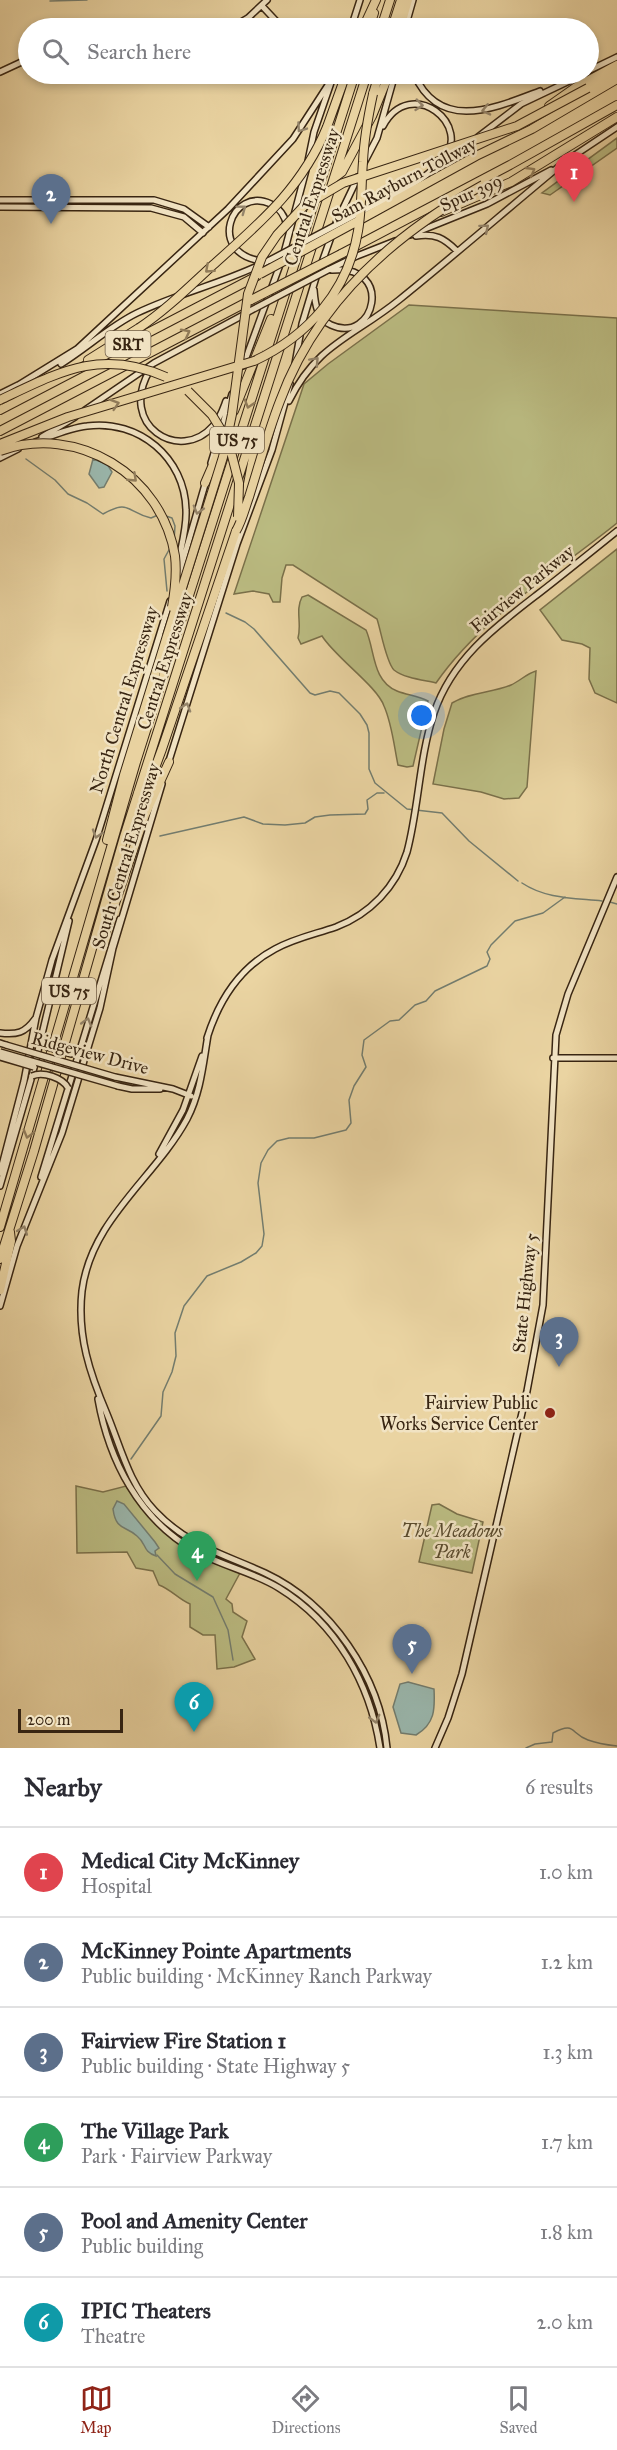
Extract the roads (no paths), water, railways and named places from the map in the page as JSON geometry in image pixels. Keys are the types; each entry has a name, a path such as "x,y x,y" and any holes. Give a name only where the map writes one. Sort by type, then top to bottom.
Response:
{"highway":[{"path":"368,18 377,0"},
{"path":"372,18 377,0"},
{"path":"384,18 390,0"},
{"path":"395,18 401,0"},
{"path":"404,18 411,2"},
{"path":"599,75 617,65"},
{"path":"599,81 617,70"},
{"name":"Sam Rayburn Tollway","path":"0,410 260,274 357,218 503,144 617,79"},
{"path":"54,382 139,328 179,296 283,201 306,168 327,127 342,84"},
{"name":"Central Expressway","path":"0,1227 136,762 352,84"},
{"name":"Central Expressway","path":"0,1259 138,794 364,84"},
{"path":"0,444 68,417 254,361 278,349 307,327 333,297 353,254 359,224 365,136 376,84"},
{"path":"334,178 342,172 372,117 385,84"},
{"path":"476,156 583,84"},
{"path":"84,935 124,775 223,457 234,399 248,294 262,258 284,225 314,198 343,183 517,126 594,84"},
{"path":"138,794 147,787 239,531 281,398 304,351 331,309 372,263 443,208 586,128 617,105"},
{"path":"381,235 617,105"},
{"path":"381,235 511,182 617,117"},
{"name":"Sam Rayburn Tollway","path":"0,431 381,235"},
{"path":"205,483 216,461 248,372 271,320 279,308"},
{"path":"0,400 56,373 89,364 131,365 166,377 188,391 204,406 226,438 234,459 239,483 239,531"},
{"path":"239,531 256,442 252,433"},
{"path":"0,451 36,444 73,447 111,462 141,486 162,517 174,553 175,582 167,636"},
{"path":"94,944 105,933 145,815 169,762"},
{"path":"0,1290 11,1241 10,1228"}],"main road":[{"path":"245,18 267,0"},
{"path":"354,18 360,0"},
{"path":"409,18 411,2"},
{"path":"262,6 273,18"},
{"path":"599,66 617,57"},
{"path":"0,72 18,64"},
{"path":"17,386 77,349 210,227 278,159 308,119 328,84"},
{"path":"289,239 314,132 330,84"},
{"name":"South Central Expressway","path":"0,1306 17,1246 62,1133 100,1008 125,908 239,531 284,410 302,324 314,285 339,215 377,138 392,84"},
{"path":"421,84 431,97 447,107 466,112 486,111 562,84"},
{"name":"Spur 399","path":"422,179 509,112 562,84"},
{"path":"0,393 60,365 127,318 161,302 229,279 357,218 422,179 442,161 449,147 448,127 436,110 419,104 398,108 389,116 377,138"},
{"name":"Spur 399","path":"35,442 154,363 248,312 328,270 500,198 568,159 617,127"},
{"path":"284,410 299,381 325,351 383,312 568,159"},
{"path":"0,200 148,200 184,209 210,227"},
{"path":"266,262 240,254 231,241 229,228 238,209 248,203 258,201 273,205 285,218 289,239"},
{"path":"146,207 148,205 161,206 167,203"},
{"path":"0,207 146,207 177,214 190,221 203,233"},
{"path":"405,237 435,235 447,241 457,251"},
{"name":"North Central Expressway","path":"0,1173 52,960 96,840 232,393 265,311 289,239"},
{"path":"314,285 315,306 325,321 338,328 358,324 371,310 371,290 360,274 337,267"},
{"path":"154,363 142,385 141,409 148,424 169,439 187,440 205,434 213,426 232,393"},
{"path":"0,458 35,442 75,428 108,425 143,436 164,453 181,480 186,510 171,598"},
{"name":"Fairview Parkway","path":"387,1748 381,1711 373,1691 358,1660 338,1632 311,1604 282,1582 199,1546 176,1530 155,1511 132,1477 86,1357 81,1329 85,1277 101,1235 182,1126 202,1076 208,1035 225,996 240,975 253,963 290,941 349,921 380,899 400,872 411,836 436,706 461,662 495,627 617,531"},
{"name":"State Highway 5","path":"435,1748 448,1718 462,1674 538,1338 546,1277 553,1058 556,1035 566,1000 617,877"},
{"path":"0,1186 42,1039 74,902"},
{"path":"35,1199 116,927 125,908"},
{"path":"0,1033 20,1033 26,1030 36,1018"},
{"path":"42,1039 47,1047 71,1054 79,1051"},
{"name":"Ridgeview Drive","path":"0,1043 129,1081 173,1089 193,1096"},
{"name":"Ridgeview Drive","path":"0,1052 35,1065 132,1089 173,1089"},
{"path":"0,1057 35,1065"},
{"path":"553,1058 617,1058"},
{"path":"32,1076 38,1074 62,1080 68,1088"},
{"name":"Fairview Parkway","path":"96,1388 102,1422 118,1463 142,1505 172,1535 196,1551 263,1579 278,1587 308,1610 333,1636 356,1671 373,1713 380,1748"}],"water":[{"path":"93,459 107,464 112,472 104,487 99,488 89,474"},
{"path":"117,1501 124,1504 155,1542 159,1548 155,1551 156,1556 146,1550 137,1536 116,1521 113,1509"},
{"path":"408,1682 434,1689 430,1721 416,1735 401,1733 393,1707 400,1684"}],"waterway":[{"path":"50,1 87,0"},
{"path":"26,459 55,480 68,494 103,514 123,507 151,518 158,515"},
{"path":"163,515 172,518 175,526 174,541"},
{"path":"167,591 164,559 170,548"},
{"path":"226,613 254,629 310,693 315,695 330,691 339,693 360,714 369,733 369,769 375,783 407,809 442,813 469,841 518,881"},
{"path":"160,836 244,817 263,824 285,825 305,823 315,817 365,814 368,809 367,800 377,793 384,793"},
{"path":"522,883 550,895 602,901"},
{"path":"131,1459 161,1416 163,1392 176,1356 175,1333 184,1306 207,1276 241,1262 256,1253 262,1246 264,1234 258,1183 261,1163 268,1150 277,1141 289,1138 314,1138 346,1130 351,1123 349,1100 354,1086 366,1067 362,1055 364,1040 390,1021 399,1020 415,1005 426,1001 435,991 487,966 490,959 487,952 491,945 515,921 543,913 565,897"},
{"path":"610,902 617,904"},
{"path":"157,1555 175,1574 213,1597 228,1630 233,1660"},
{"path":"526,1748 535,1744 552,1742 553,1733 566,1728 588,1740 617,1746"}],"place":[{"name":"Medical City McKinney","path":"574,202"},
{"name":"McKinney Pointe Apartments","path":"51,224"},
{"name":"Fairview Fire Station 1","path":"559,1367"},
{"name":"Fairview Public Works Service Center","path":"550,1413"},
{"name":"The Village Park","path":"197,1581"},
{"name":"Pool and Amenity Center","path":"412,1674"},
{"name":"IPIC Theaters","path":"194,1732"}],"park label":[{"name":"The Meadows Park","path":"452,1541"}]}
